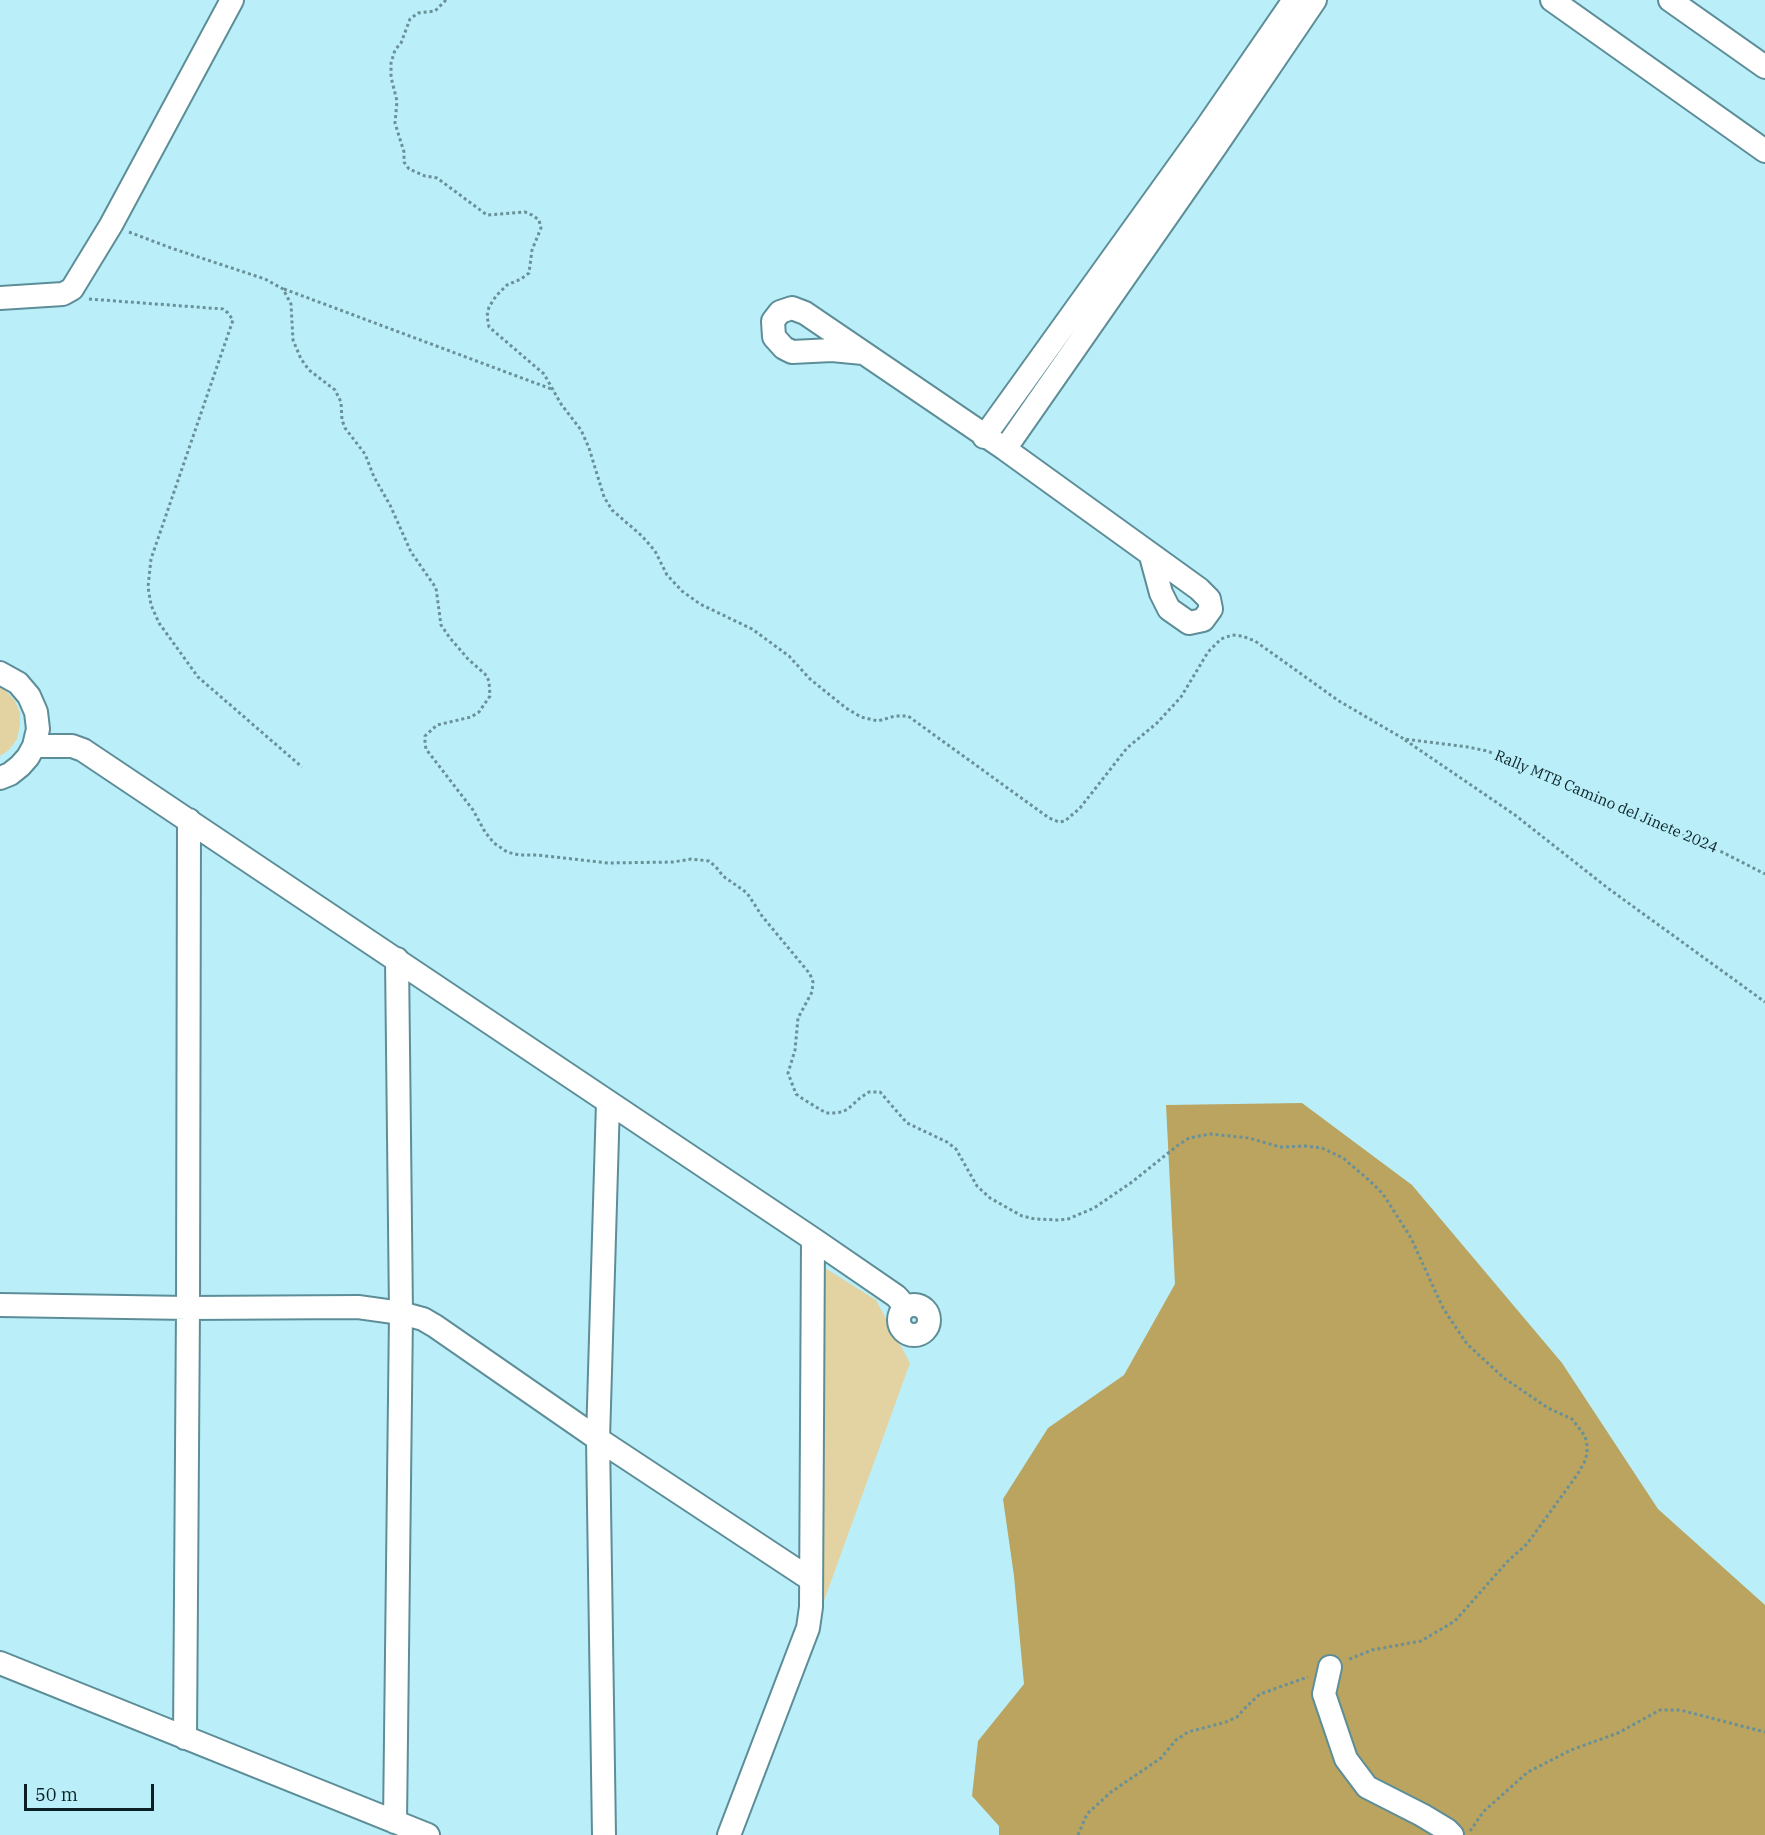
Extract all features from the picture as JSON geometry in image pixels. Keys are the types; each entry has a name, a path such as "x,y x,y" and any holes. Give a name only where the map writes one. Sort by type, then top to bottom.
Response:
{"street":[{"path":"0,298 63,294 72,289 111,225 232,0"},
{"path":"984,437 1206,128 1294,0"},
{"path":"1005,449 1315,0"},
{"path":"1552,0 1765,151"},
{"path":"1670,0 1765,67"},
{"path":"863,352 984,437 1005,449 1152,556"},
{"path":"0,672 18,683 29,696 36,712 38,729 34,746 28,757 10,774 0,778"},
{"path":"34,746 72,746 83,750 813,1239 896,1296 906,1307"},
{"path":"185,1738 189,820"},
{"path":"395,1822 401,1313 397,959"},
{"path":"604,1835 598,1439 608,1102"},
{"path":"729,1835 808,1628 811,1607 813,1239"},
{"path":"0,1305 188,1308 358,1307 401,1313 423,1319 598,1439 810,1579"},
{"path":"0,1663 428,1835"},
{"path":"1330,1667 1324,1694 1346,1759 1367,1787 1422,1815 1452,1835"}],"path":[{"name":"Rally MTB Camino del Jinete 2024","path":"446,0 435,11 418,12 410,19 401,43 395,50 391,63 391,77 397,101 395,123 404,152 404,162 409,169 437,178 487,215 525,212 538,220 541,228 532,250 529,273 507,285 496,296 486,316 489,327 544,374 561,404 581,430 604,497 624,521 655,551 667,575 682,591 700,604 752,629 789,656 810,679 846,708 861,717 878,721 895,716 908,716 1049,818 1059,822 1069,819 1080,808 1127,748 1157,723 1181,697 1208,651 1221,639 1232,635 1242,636 1255,641 1339,701 1404,739 1487,751 1541,771 1634,815 1722,852 1765,874"},
{"path":"111,225 171,248 265,279 283,289 554,390"},
{"path":"283,289 291,304 292,340 301,359 309,370 335,390 341,402 345,428 365,454 411,552 436,588 441,625 489,681 490,696 479,712 471,717 437,725 425,736 425,743 426,749 466,800 494,843 507,852 519,855 608,863 673,862 691,859 709,861 723,876 747,893 762,916 803,964 813,982 809,1000 798,1018 795,1050 788,1073 796,1094 812,1106 826,1113 834,1113 848,1109 869,1092 880,1092 907,1123 947,1142 956,1149 977,1186 990,1198 1022,1216 1058,1220 1068,1219 1087,1211 1112,1197 1177,1146 1199,1135 1250,1138 1280,1147 1305,1146 1332,1152 1343,1158 1383,1194 1411,1238 1449,1318 1472,1349 1510,1383 1548,1408 1565,1414 1578,1425 1585,1436 1587,1445 1584,1463 1577,1475 1527,1544 1508,1561 1455,1621 1421,1641 1372,1650 1260,1694 1237,1717 1188,1732 1176,1740 1161,1758 1111,1792 1087,1814 1078,1835"},
{"path":"63,294 77,298 223,309 233,320 151,559 148,587 151,605 159,623 198,677 302,767"},
{"path":"1404,739 1515,815 1609,889 1765,1002"},
{"path":"1467,1835 1484,1811 1528,1772 1570,1750 1618,1733 1660,1710 1680,1710 1765,1732"}],"shaded area":[{"path":"0,687 15,701 20,713 20,725 17,739 9,750 0,756"},
{"path":"1302,1103 1412,1185 1562,1363 1658,1509 1765,1605 1765,1835 999,1835 999,1826 972,1796 978,1741 1024,1684 1014,1576 1003,1499 1048,1428 1124,1375 1175,1284 1166,1105"},
{"path":"825,1268 876,1300 910,1363 820,1612"}]}
